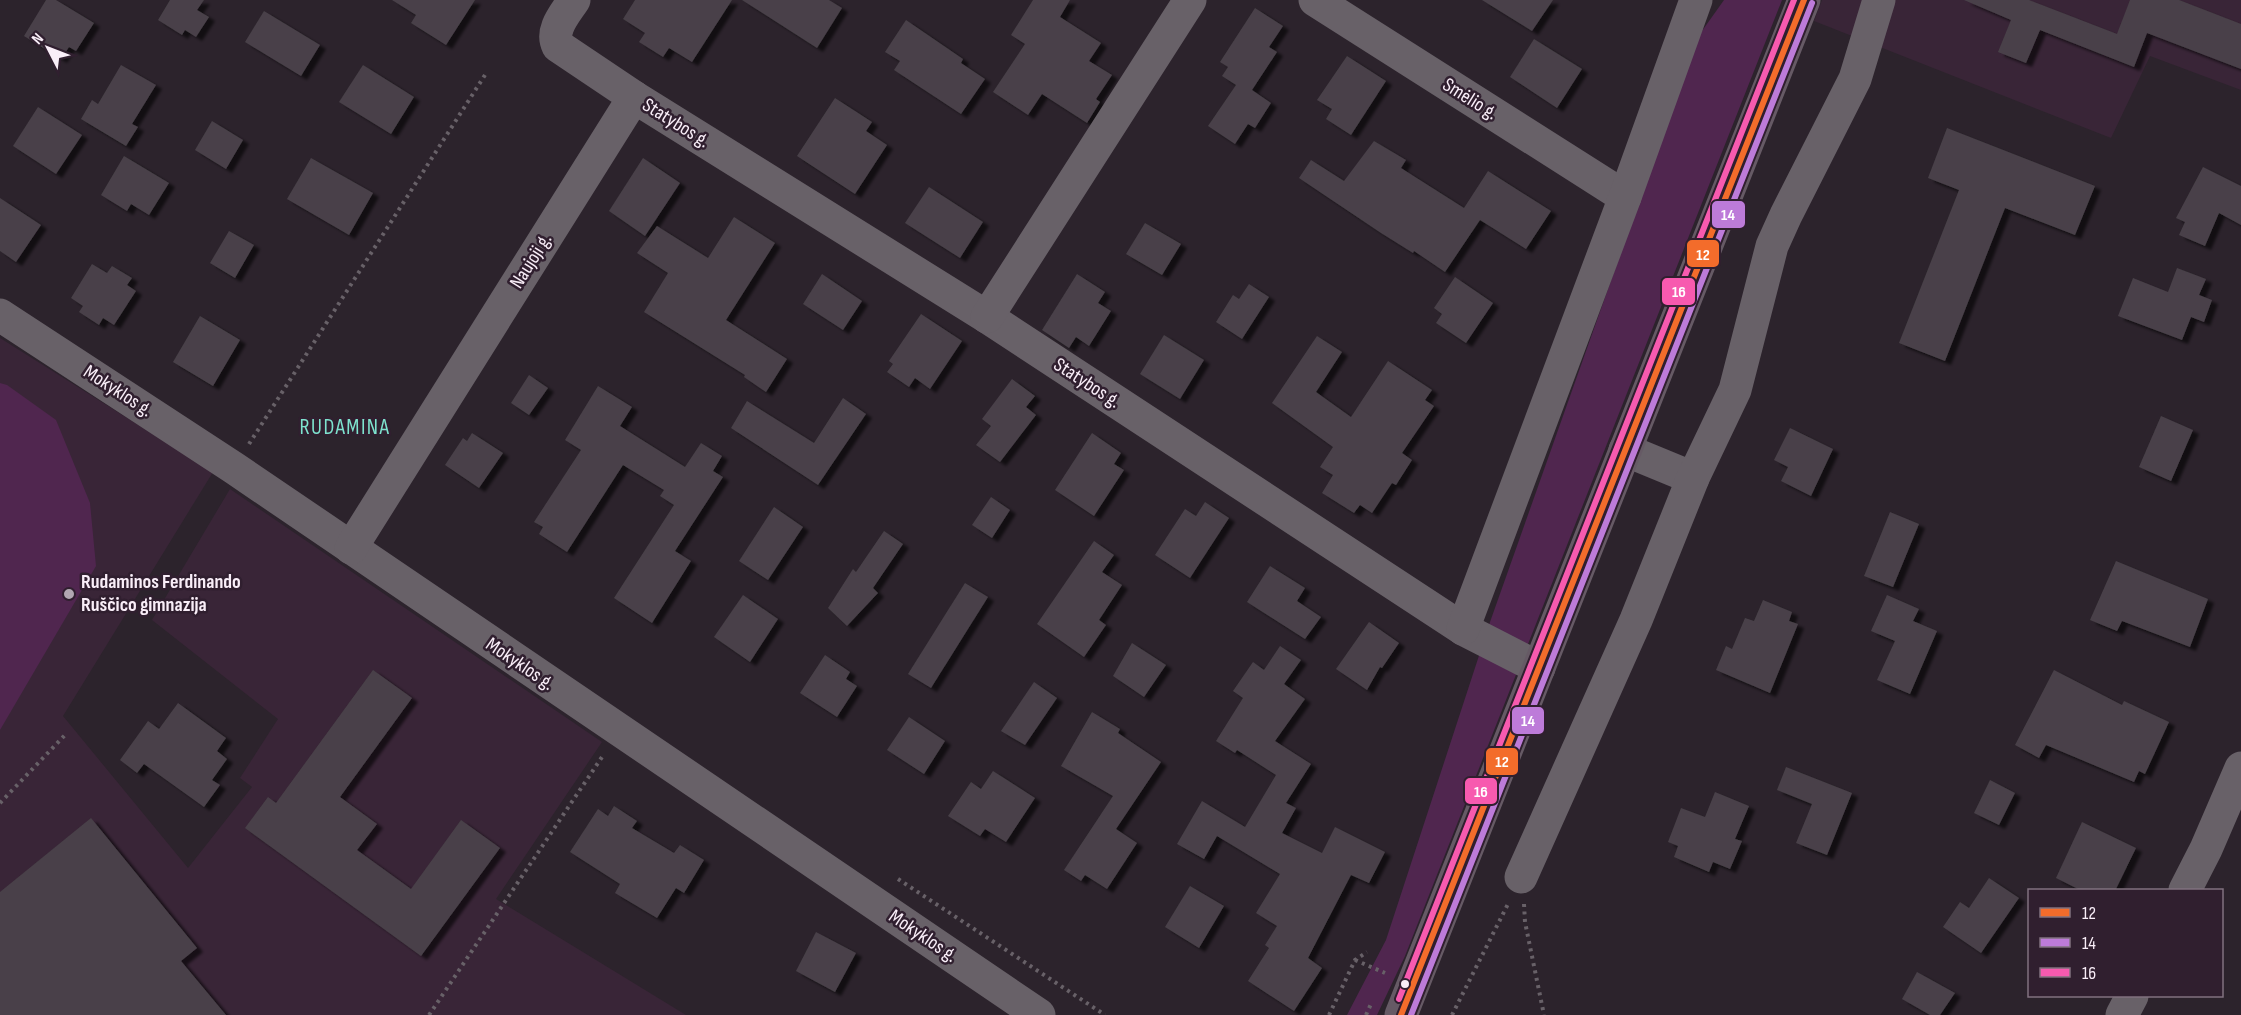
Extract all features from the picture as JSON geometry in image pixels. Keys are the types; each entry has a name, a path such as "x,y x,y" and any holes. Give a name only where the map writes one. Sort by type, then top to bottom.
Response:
{"main road":[{"path":"1401,1015 1804,0"}],"street":[{"path":"574,0 557,27 555,41 558,46 634,97"},
{"path":"987,317 1190,0"},
{"name":"Smėlio g.","path":"1315,0 1626,197"},
{"path":"1463,630 1626,197 1696,0"},
{"path":"1521,877 1636,620 1693,478 1735,390 1773,246 1791,205 1855,79 1879,0"},
{"name":"Statybos g.","path":"634,97 987,317 1463,630 1539,668"},
{"name":"Naujoji g.","path":"351,548 634,97"},
{"name":"Mokyklos g.","path":"0,315 234,468 1039,1015"},
{"path":"1625,450 1693,478"},
{"path":"2186,889 2241,768"},
{"path":"2122,1015 2131,997"}],"path":[{"path":"234,468 485,75"},
{"path":"429,1015 620,732"},
{"path":"0,803 65,735"},
{"path":"1452,1015 1521,877"},
{"path":"1521,877 1525,922 1544,1015"},
{"path":"1329,1015 1355,960 1367,952"},
{"path":"1355,960 1385,974"}],"shaded area":[{"path":"1724,0 1782,0 1405,956 1377,1015 1347,1015 1386,940 1490,622 1697,38"},
{"path":"1822,0 2241,0 2241,90 2150,56 2111,138 1814,21"},
{"path":"0,338 213,472 63,716 188,868 252,787 240,778 278,719 152,620 230,489 602,742 496,899 686,1015 0,1015"},
{"path":"0,383 7,385 56,420 90,503 96,566 0,730"}],"building":[{"path":"46,0 56,0 94,23 76,51 69,47 61,59 24,36"},
{"path":"170,0 204,0 197,10 209,17 196,37 185,30 182,35 158,20"},
{"path":"392,0 475,0 446,45 411,23 416,15"},
{"path":"635,0 732,0 692,62 669,48 663,57 639,42 645,33 623,19"},
{"path":"742,0 829,0 842,8 817,48"},
{"path":"1033,0 1070,0 1060,17 1101,43 1089,61 1112,75 1096,99 1100,102 1087,123 1042,94 1028,115 993,92 1025,44 1011,35"},
{"path":"1482,0 1553,0 1532,31"},
{"path":"1964,0 2029,0 2117,34 2130,0 2179,0 2241,24 2241,69 2147,33 2134,67 2040,30 2026,63 1998,52 2011,20"},
{"path":"1255,8 1283,26 1269,47 1277,52 1252,90 1271,103 1255,128 1248,124 1235,144 1208,126 1236,85 1222,76 1228,67 1220,62"},
{"path":"264,11 320,45 301,76 245,42"},
{"path":"906,20 963,59 961,63 985,79 961,114 894,70 900,61 885,52"},
{"path":"1534,39 1582,69 1557,108 1510,77"},
{"path":"1347,56 1386,81 1351,135 1326,119 1332,109 1317,100"},
{"path":"121,65 156,85 132,124 138,127 126,146 81,119 92,100 98,104"},
{"path":"363,65 414,97 391,134 339,102"},
{"path":"835,98 872,122 866,131 887,145 855,194 797,156"},
{"path":"38,107 82,135 56,174 13,146"},
{"path":"212,121 243,140 226,169 195,150"},
{"path":"1947,128 2095,186 2075,235 2005,208 1945,361 1899,343 1959,190 1928,178"},
{"path":"1374,141 1406,160 1401,168 1464,208 1488,171 1551,211 1526,249 1480,220 1445,272 1414,251 1413,253 1381,233 1299,178 1311,160 1344,181"},
{"path":"124,156 169,183 149,215 131,204 127,211 101,195"},
{"path":"311,158 373,193 349,235 287,199"},
{"path":"643,158 680,183 645,236 609,211"},
{"path":"2203,167 2241,186 2241,225 2219,213 2205,246 2179,235 2185,222 2176,218"},
{"path":"929,187 983,222 960,258 905,223"},
{"path":"0,198 41,225 16,262 0,251"},
{"path":"734,217 775,243 726,320 787,359 766,392 744,377 745,375 644,312 668,273 637,253 657,226 708,258"},
{"path":"1145,223 1181,244 1162,275 1126,254"},
{"path":"229,231 254,245 235,278 210,263"},
{"path":"92,264 107,273 112,266 132,278 127,285 136,291 114,325 103,318 99,325 79,312 83,306 71,298"},
{"path":"2177,268 2206,279 2199,295 2212,300 2204,322 2191,317 2182,340 2118,316 2133,278 2168,292"},
{"path":"822,274 862,301 843,330 803,304"},
{"path":"1077,274 1105,292 1098,303 1111,311 1089,346 1076,337 1069,348 1042,330"},
{"path":"1455,277 1493,303 1466,343 1436,323 1442,314 1434,308"},
{"path":"1249,284 1269,297 1242,339 1216,322 1233,295 1239,299"},
{"path":"921,314 962,341 930,389 915,378 909,387 887,372 893,364 889,361"},
{"path":"200,316 240,340 213,386 173,362"},
{"path":"1164,335 1204,360 1180,399 1140,374"},
{"path":"1317,336 1342,352 1316,392 1351,417 1388,361 1432,390 1425,400 1434,406 1402,453 1412,460 1396,485 1392,483 1372,513 1360,505 1354,513 1322,493 1333,475 1320,467 1333,447 1272,403"},
{"path":"529,375 548,388 529,415 511,403"},
{"path":"1012,379 1035,396 1026,407 1036,415 1000,462 976,445 991,426 982,419"},
{"path":"598,386 632,407 620,426 685,467 701,443 722,456 713,471 723,477 675,551 691,561 652,623 614,598 674,505 660,496 664,490 623,465 567,552 539,534 543,527 534,522 581,450 565,440"},
{"path":"843,398 866,414 818,485 731,428 747,401 814,443"},
{"path":"2161,416 2193,430 2171,481 2139,467"},
{"path":"1790,428 1833,449 1811,496 1781,481 1788,467 1774,460"},
{"path":"472,433 503,453 479,488 445,465 463,438 467,441"},
{"path":"1092,433 1121,453 1114,464 1124,470 1094,516 1055,490"},
{"path":"991,497 1010,510 992,538 972,525"},
{"path":"1205,502 1229,518 1190,578 1155,555 1185,509 1196,516"},
{"path":"774,507 803,527 768,580 739,561"},
{"path":"1890,512 1919,524 1893,587 1864,576"},
{"path":"884,531 903,544 873,588 878,593 847,626 828,608 853,569 856,572"},
{"path":"1094,541 1114,555 1102,572 1122,585 1099,620 1106,625 1084,657 1037,624"},
{"path":"2116,561 2208,599 2190,647 2122,621 2117,631 2090,620"},
{"path":"1270,566 1305,588 1297,601 1321,617 1305,639 1247,602"},
{"path":"965,583 988,597 931,688 908,674"},
{"path":"743,595 778,619 750,662 714,637"},
{"path":"1887,595 1919,609 1913,621 1937,631 1910,694 1877,680 1895,641 1871,631"},
{"path":"1763,600 1792,612 1789,621 1798,624 1770,693 1716,670 1726,646 1732,649 1745,618 1754,621"},
{"path":"1369,622 1399,643 1382,668 1380,667 1367,690 1336,669"},
{"path":"1132,643 1166,665 1144,697 1113,676"},
{"path":"1280,646 1301,660 1284,684 1305,699 1275,741 1311,764 1286,803 1296,808 1282,833 1322,853 1335,827 1385,852 1369,883 1351,875 1308,958 1322,968 1294,1011 1248,981 1269,948 1265,945 1277,926 1256,913 1280,874 1217,836 1204,859 1177,844 1202,801 1245,827 1276,775 1237,750 1235,753 1216,741 1243,698 1233,691 1253,662 1264,670"},
{"path":"825,655 850,672 846,679 857,686 837,717 800,693"},
{"path":"373,670 412,698 340,797 377,824 357,850 411,889 461,820 500,848 421,956 245,828 268,797 276,803"},
{"path":"2054,670 2122,705 2124,701 2169,722 2145,774 2139,771 2134,782 2046,745 2039,758 2015,745"},
{"path":"1034,682 1057,698 1025,745 1001,731"},
{"path":"178,703 226,738 217,751 227,759 212,780 220,785 204,807 144,764 137,773 120,760 148,721 159,729"},
{"path":"1092,712 1120,729 1118,733 1161,762 1116,829 1137,843 1107,889 1085,875 1081,881 1064,870 1113,796 1061,766"},
{"path":"909,717 945,741 924,774 887,750"},
{"path":"1786,767 1852,793 1827,855 1796,843 1812,804 1777,790"},
{"path":"993,771 1035,798 1006,842 985,829 980,836 948,816 971,782 981,789"},
{"path":"1990,780 2015,793 1999,825 1974,813"},
{"path":"1715,792 1749,806 1735,839 1742,841 1730,869 1713,862 1709,872 1674,857 1678,846 1668,842 1681,808 1705,817"},
{"path":"614,806 637,821 632,828 674,853 680,845 704,860 684,893 676,888 657,918 615,893 620,884 570,852 598,809 608,816"},
{"path":"91,818 197,948 181,961 226,1015 0,1015 0,892"},
{"path":"2082,822 2136,848 2116,889 2078,889 2056,878"},
{"path":"1989,878 2019,898 1981,953 1943,927 1960,902 1969,908"},
{"path":"1190,886 1224,906 1199,948 1165,927"},
{"path":"816,932 856,953 835,992 796,971"},
{"path":"1917,972 1955,993 1940,1015 1930,1015 1902,999"}],"transit line":[{"name":"16","path":"1399,999 1794,0"},
{"name":"12","path":"1401,1015 1804,0"},
{"name":"14","path":"1411,1015 1812,3"}],"place":[{"name":"Rudaminos Ferdinando Ruščico gimnazija","path":"69,594"}],"district":[{"name":"RUDAMINA","path":"345,427"}]}
